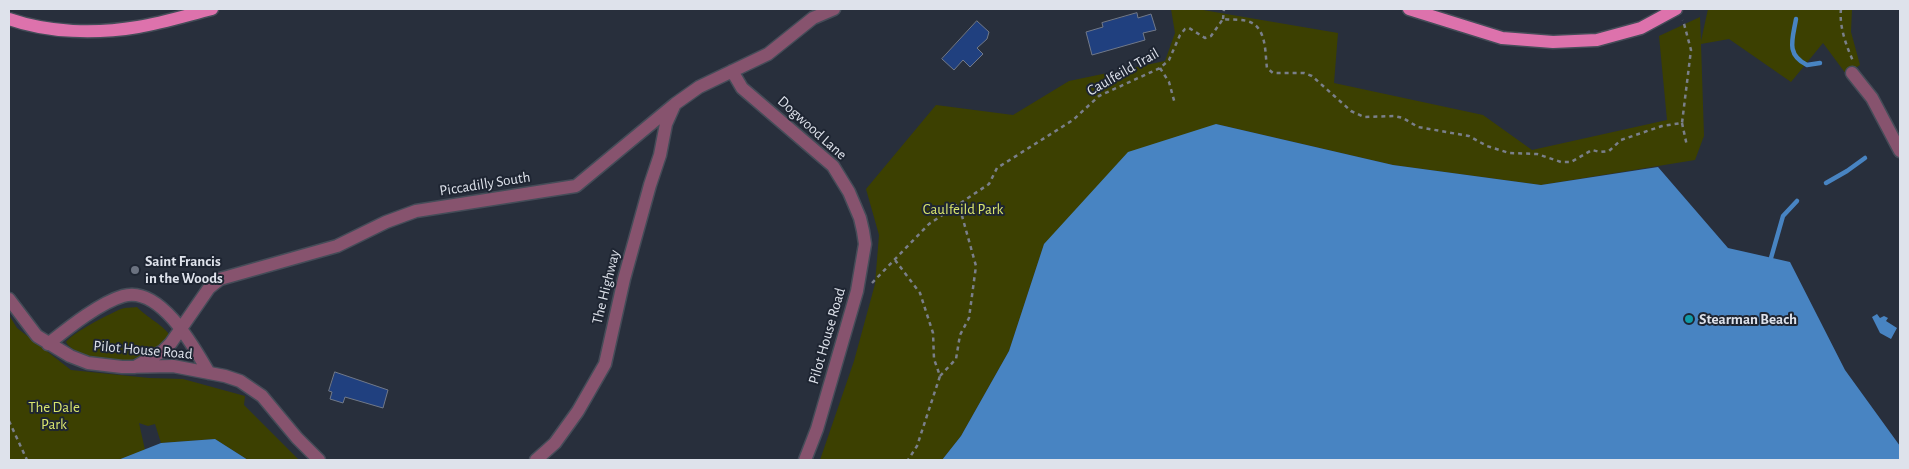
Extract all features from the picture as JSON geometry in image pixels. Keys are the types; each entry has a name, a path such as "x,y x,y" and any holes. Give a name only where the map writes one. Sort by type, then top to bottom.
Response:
{"main road":[{"path":"9,19 34,26 95,31 138,27 212,9"},
{"path":"1409,9 1502,38 1553,42 1597,40 1641,28 1679,13"}],"street":[{"name":"Piccadilly South","path":"135,367 163,351 171,343 208,288 220,279 337,246 386,222 416,211 576,186 675,104 700,87 768,54 813,18 834,9"},
{"name":"Dogwood Lane","path":"732,71 742,88 834,166 849,192 860,218"},
{"path":"1852,74 1872,98 1898,142"},
{"name":"The Highway","path":"536,460 555,443 578,411 605,364 627,270 660,155 666,124 675,104"},
{"name":"Pilot House Road","path":"806,460 817,429 857,291 865,244 860,218"},
{"name":"Pilot House Road","path":"48,344 90,313 122,296 142,296 181,328 209,373"},
{"name":"Pilot House Road","path":"9,299 37,336 70,356 88,363 109,367 173,366 240,381 262,396 297,438 320,460"}],"path":[{"path":"1224,9 1223,19 1250,22 1257,27 1265,41 1267,68 1273,73 1304,72 1312,76 1352,111 1364,117 1394,116 1402,118 1418,127 1469,136 1487,146 1509,153 1537,154 1561,162 1571,162 1592,150 1600,152 1609,151 1621,140 1662,126 1682,123"},
{"path":"1841,9 1840,17 1844,37 1858,70 1852,74"},
{"path":"1679,13 1691,50 1682,123 1688,146"},
{"name":"Caulfeild Trail","path":"870,285 929,224 989,184 997,168 1073,120 1099,96 1160,68 1169,60 1180,35 1185,29 1189,28 1205,38 1211,36 1217,30 1223,19"},
{"path":"1160,68 1169,82 1174,104"},
{"path":"908,460 917,446 940,376 956,359 960,336 969,318 976,266 960,205"},
{"path":"895,260 920,294 933,333 934,359 940,376"},
{"path":"9,421 27,460"}],"green space":[{"name":"Caulfeild Park","path":"1171,9 1197,9 1338,33 1334,83 1483,115 1532,150 1667,120 1659,36 1700,17 1701,41 1708,9 1852,9 1851,32 1860,65 1846,74 1823,43 1791,82 1729,39 1701,44 1704,136 1695,160 1541,185 1393,165 1216,124 1044,244 1009,351 961,436 942,460 820,460 854,361 875,284 879,235 866,189 936,105 1013,115 1069,81 1165,61 1175,33"},
{"path":"137,307 170,336 149,353 129,360 109,360 91,357 75,351 66,342 83,329 108,315 123,308"},
{"name":"The Dale Park","path":"9,315 17,328 71,370 149,378 183,379 245,396 244,405 299,460 248,460 215,439 161,443 155,424 148,426 139,423 145,450 118,460 9,460"}],"water":[{"path":"1216,124 1393,165 1541,185 1658,167 1728,248 1790,262 1845,370 1900,446 1900,460 942,460 961,436 1009,351 1044,244 1128,152"},
{"path":"1877,314 1880,318 1884,316 1888,318 1886,321 1897,328 1891,339 1880,333 1872,317"},
{"path":"215,439 248,460 118,460 161,443"}],"building":[{"path":"1137,13 1138,18 1151,14 1156,30 1143,33 1145,40 1092,55 1086,32 1103,27 1102,23"},
{"path":"977,21 989,32 987,39 977,48 983,54 970,67 963,60 954,70 942,59"},
{"path":"335,372 388,390 383,408 345,397 343,403 330,399 332,392 329,391"}],"waterway":[{"path":"1796,19 1792,39 1793,51 1800,61 1807,65 1820,63"},
{"path":"1826,183 1865,158"},
{"path":"1771,258 1783,216 1797,201"}],"place":[{"name":"Saint Francis in the Woods","path":"135,270"},
{"name":"Stearman Beach","path":"1689,319"}]}
